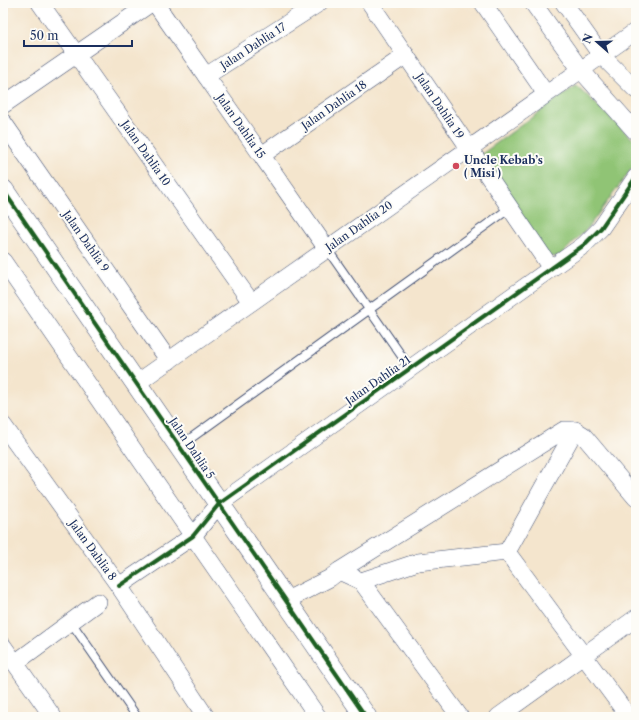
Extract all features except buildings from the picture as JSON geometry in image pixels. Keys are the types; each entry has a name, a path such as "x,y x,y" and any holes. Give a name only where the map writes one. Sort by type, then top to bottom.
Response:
{"street":[{"name":"Jalan Dahlia 10","path":"40,3 251,302"},
{"path":"3,104 151,3"},
{"name":"Jalan Dahlia 15","path":"155,3 327,248"},
{"name":"Jalan Dahlia 17","path":"206,76 319,3"},
{"name":"Jalan Dahlia 19","path":"370,3 551,268"},
{"path":"484,3 546,94"},
{"path":"533,3 580,69 636,132"},
{"path":"564,3 600,55 636,90"},
{"name":"Jalan Dahlia 20","path":"137,383 580,69 636,31"},
{"name":"Jalan Dahlia 18","path":"262,155 406,56"},
{"name":"Jalan Dahlia 9","path":"3,122 169,361"},
{"name":"Jalan Dahlia 21","path":"119,586 193,536 219,504 594,237 636,177"},
{"name":"Jalan Dahlia 5","path":"3,190 137,383 285,602 366,717"},
{"path":"4,263 318,717"},
{"name":"Jalan Dahlia 8","path":"3,425 119,586 206,717"},
{"path":"285,602 339,572 564,430 575,430 583,435 636,498"},
{"path":"507,552 575,430"},
{"path":"361,581 418,562 507,552"},
{"path":"507,552 585,655 629,717"},
{"path":"339,572 361,581 460,717"},
{"path":"15,663 98,602"},
{"path":"498,717 636,618"},
{"path":"3,646 53,717"}],"lane":[{"path":"180,446 510,208"},
{"path":"327,248 410,368"},
{"path":"71,622 137,717"}],"green space":[{"path":"576,85 636,142 636,163 587,229 560,256 549,257 479,156"}],"cycle path":[{"path":"119,586 193,536 219,504 584,245 601,228 636,177"},
{"path":"3,190 366,717"}],"place":[{"name":"Uncle Kebab’s ( Misi )","path":"456,166"}]}
